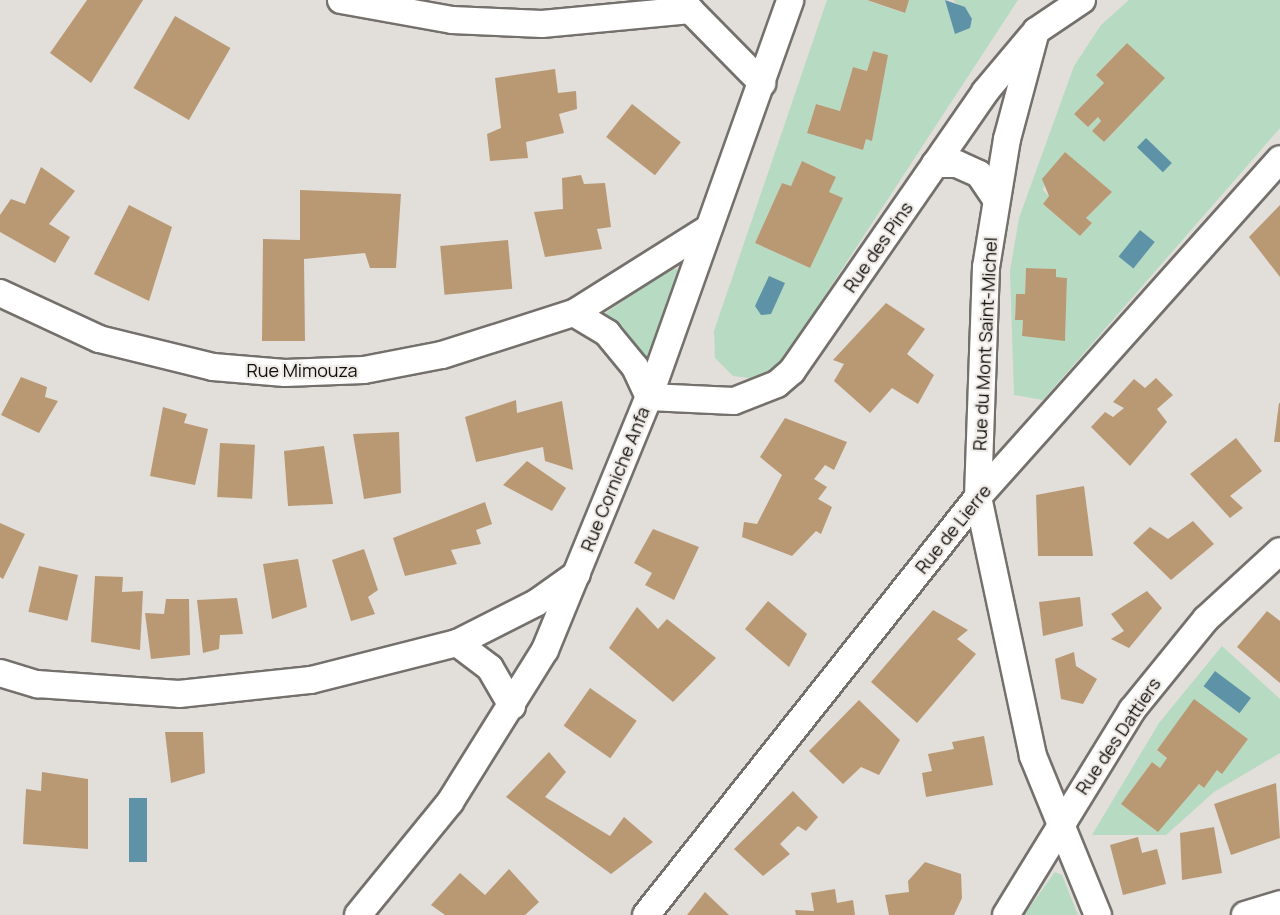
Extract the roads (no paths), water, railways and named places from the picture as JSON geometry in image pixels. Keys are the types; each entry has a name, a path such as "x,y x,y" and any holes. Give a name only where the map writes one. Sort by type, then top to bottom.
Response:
{"street":[{"path":"341,0 452,20 542,24 701,5 762,83"},
{"name":"Rue Corniche Anfa","path":"358,915 450,802 545,650 649,397 704,231 762,83 790,0"},
{"name":"Rue des Pins","path":"649,397 734,401 777,384 792,371 985,92 1036,31 1051,0"},
{"path":"1036,31 1082,0"},
{"name":"Rue du Mont Saint-Michel","path":"1036,31 995,198 981,352 978,497 1016,689 1058,827 1098,915"},
{"name":"Rue de Lierre","path":"646,915 978,497 1280,159"},
{"path":"935,164 957,164 979,174 995,198"},
{"name":"Rue Mimouza","path":"0,293 64,326 137,351 213,367 285,373 405,364 574,313 704,231"},
{"path":"574,313 607,333 634,367 649,397"},
{"name":"Rue des Dattiers","path":"1006,915 1058,827 1164,670 1206,619 1280,551"},
{"path":"0,672 37,684 111,691 245,691 311,680 457,644 536,603 577,574"},
{"path":"457,644 490,668 512,706"},
{"path":"1245,915 1280,904"}],"water":[{"path":"945,0 965,7 972,19 970,28 955,34"},
{"path":"1146,138 1172,163 1163,172 1137,147"},
{"path":"1140,230 1155,242 1133,268 1119,256"},
{"path":"769,276 785,283 771,314 761,315 755,306"},
{"path":"1215,671 1251,698 1240,713 1204,686"},
{"path":"129,798 147,798 147,862 129,862"}]}
